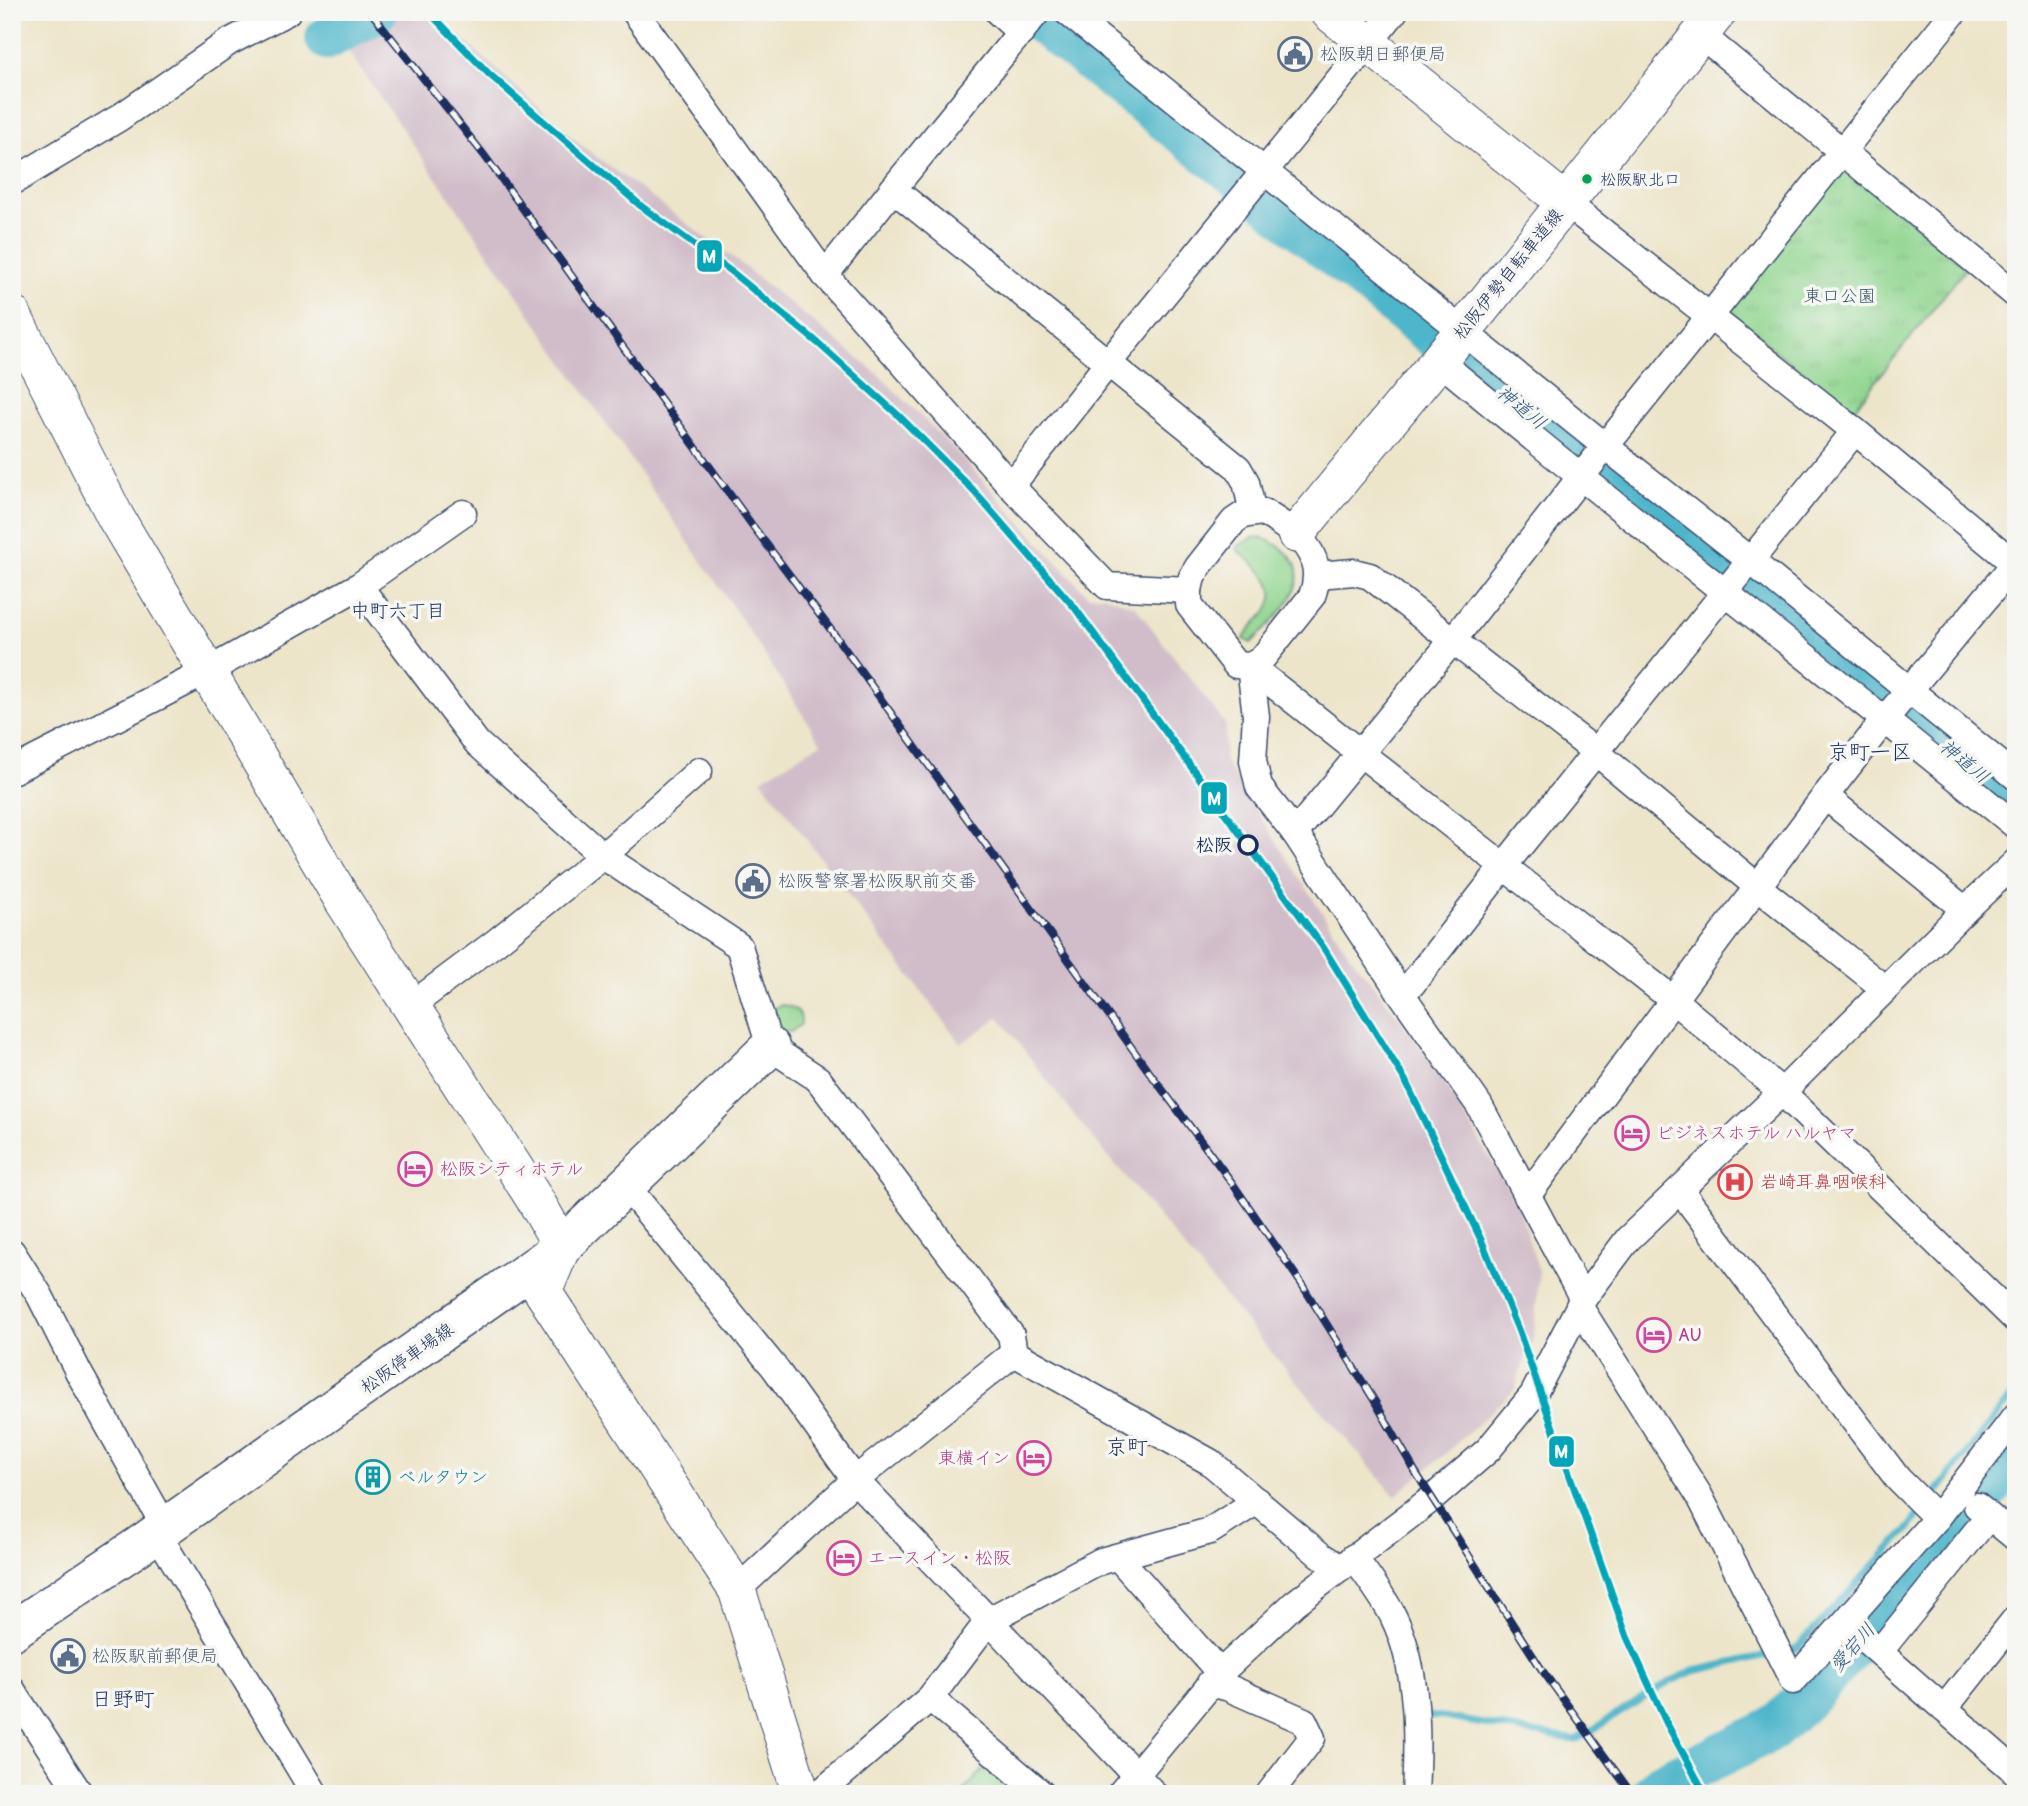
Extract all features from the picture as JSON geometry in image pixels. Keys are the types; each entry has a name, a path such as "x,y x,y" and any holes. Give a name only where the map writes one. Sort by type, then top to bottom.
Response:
{"main road":[{"name":"松阪停車場線","path":"12,1631 161,1530 562,1247 770,1046"}],"street":[{"path":"12,182 119,118 229,42 287,12"},
{"path":"635,12 825,275 1012,486 1107,586 1189,590"},
{"path":"825,275 1028,23 998,12"},
{"path":"1067,12 1262,174 1751,561 2016,777"},
{"path":"1329,12 1855,431 2015,563 1885,718 1527,1196"},
{"path":"1012,486 1109,362 1394,12"},
{"path":"1295,833 1453,640 1605,446 1954,12"},
{"path":"1709,23 1842,151 2016,295"},
{"name":"松阪伊勢自転車道線","path":"1296,534 1463,331 1709,23"},
{"path":"893,188 1238,468 1246,482 1252,513"},
{"path":"12,314 116,518 337,890 537,1203 562,1247 543,1292 737,1590 823,1792 930,1698 989,1620 1101,1561 1210,1531 1258,1501"},
{"path":"1437,360 1580,478 1885,718 2016,826"},
{"path":"1400,992 1412,984 1503,867 1855,431"},
{"path":"1250,666 1266,655 1312,596 1317,575 1315,560 1308,547 1296,534 1263,512 1243,515 1234,521 1198,567 1189,590 1189,605 1236,665 1250,666 1672,999 1782,1092 2016,1320"},
{"path":"12,771 208,671 359,586 463,513"},
{"path":"1317,575 1354,572 1370,576 1596,752 1885,989"},
{"path":"359,586 477,743 603,856 739,946 770,1046 818,1079 1012,1335 1014,1353"},
{"path":"1250,666 1256,716 1252,761 1259,787 1295,833 1400,992 1479,1105 1581,1302 1699,1495 1793,1681 1847,1623 1929,1510 1962,1493 2016,1416"},
{"path":"412,1005 603,856 699,771"},
{"path":"1825,796 1965,910"},
{"path":"1128,1784 1215,1678 1295,1603 1434,1497 1488,1450 1533,1395 1581,1302 1628,1239 1782,1092 1965,910 2013,870"},
{"path":"627,1187 774,1367 855,1479 989,1620 1128,1784 1154,1794"},
{"path":"1680,1190 1898,1479 1929,1510"},
{"path":"12,1252 40,1296 161,1530 315,1794"},
{"path":"737,1590 855,1479 1014,1353"},
{"path":"1014,1353 1210,1462 1321,1555 1348,1563 1393,1616 1404,1643 1414,1696 1415,1794"},
{"path":"1962,1493 2016,1538"},
{"path":"1877,1650 1988,1515"},
{"path":"1118,1557 1215,1678 1229,1688 1304,1721 1312,1738 1269,1794"},
{"path":"1944,1709 2016,1618"},
{"path":"1847,1623 2016,1772"},
{"path":"12,1690 79,1794"},
{"path":"930,1698 1042,1794"}],"shaded area":[{"path":"433,12 582,146 732,257 880,376 956,451 1087,595 1103,595 1135,606 1226,725 1224,760 1347,951 1436,1067 1518,1206 1539,1271 1534,1335 1514,1390 1395,1496 1072,1113 999,1017 961,1044 761,779 821,743 744,623 322,13"}],"green space":[{"name":"東口公園","path":"1852,171 1966,268 1852,411 1731,316 1731,301 1836,172"},
{"path":"1254,537 1268,540 1283,549 1295,565 1298,577 1295,589 1280,613 1251,643 1244,639 1265,613 1271,603 1272,594 1267,578 1238,551 1237,547"},
{"path":"782,1005 794,1008 800,1016 801,1024 791,1032 773,1030 772,1009"},
{"path":"992,1760 1031,1794 961,1794"}],"waterway":[{"name":"神道川","path":"327,38 375,12"},
{"name":"神道川","path":"1028,12 1236,175 2016,802"},
{"path":"1928,1503 2016,1390"},
{"name":"愛宕川","path":"1653,1794 1663,1783 1773,1729 1810,1695 2016,1457"},
{"path":"1784,1651 1797,1648 1921,1512"},
{"path":"1422,1716 1443,1717 1576,1740 1671,1681 1694,1671 1772,1654"}],"railway":[{"path":"371,12 484,155 1233,1184 1301,1283 1416,1473 1542,1670 1632,1794"}],"transit line":[{"name":"M","path":"429,12 489,74 641,206 733,273 818,343 898,415 972,489 1075,608 1323,947 1405,1080 1483,1244 1519,1332 1627,1637 1666,1722 1705,1794"}],"place":[{"name":"松阪朝日郵便局","path":"1295,54"},
{"name":"松阪駅北口","path":"1587,179"},
{"name":"松阪","path":"1248,845"},
{"name":"松阪警察署松阪駅前交番","path":"753,881"},
{"name":"ビジネスホテル ハルヤマ","path":"1632,1133"},
{"name":"松阪シティホテル","path":"415,1169"},
{"name":"岩崎耳鼻咽喉科","path":"1735,1182"},
{"name":"AU","path":"1654,1335"},
{"name":"東横イン","path":"1034,1458"},
{"name":"ベルタウン","path":"373,1477"},
{"name":"エースイン・松阪","path":"844,1558"},
{"name":"松阪駅前郵便局","path":"68,1656"}],"district":[{"name":"中町六丁目","path":"398,610"},
{"name":"京町一区","path":"1870,752"},
{"name":"京町","path":"1127,1447"},
{"name":"日野町","path":"123,1699"}]}
